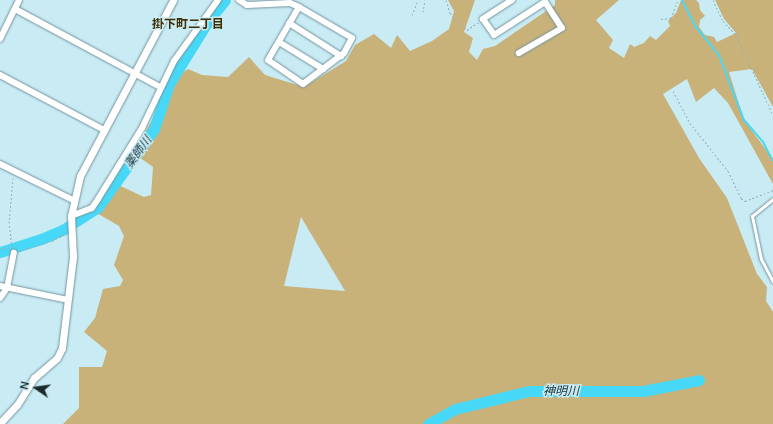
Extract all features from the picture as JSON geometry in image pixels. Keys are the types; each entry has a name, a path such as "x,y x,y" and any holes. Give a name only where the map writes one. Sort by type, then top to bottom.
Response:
{"street":[{"path":"0,39 19,0"},
{"path":"1,420 17,405 34,378 57,358 62,348 73,257 71,216 73,200 80,176 173,0"},
{"path":"71,216 92,208 101,195 142,128 160,87 174,61 217,2 208,0"},
{"path":"239,0 247,5 290,3 299,7 352,38 341,56 303,84 268,60 299,7"},
{"path":"512,0 483,19 494,35 545,1 562,28 519,53"},
{"path":"15,9 160,87"},
{"path":"289,23 341,56"},
{"path":"278,42 323,69"},
{"path":"0,75 104,130"},
{"path":"0,164 73,200"},
{"path":"0,298 14,253"},
{"path":"3,287 68,300"}],"lane":[{"path":"773,199 752,216 761,259 773,282"}],"path":[{"path":"412,15 418,0"},
{"path":"423,12 426,0"},
{"path":"446,0 450,13 467,30 483,19"},
{"path":"661,18 671,18 678,0"},
{"path":"714,0 722,21 736,35 773,115"},
{"path":"673,91 690,123 728,171 741,198 745,201 773,190"},
{"path":"0,249 12,246 9,223 14,171"},
{"path":"14,253 52,241 72,230"}],"shaded area":[{"path":"448,0 475,0 464,32 473,38 469,52 477,60 483,49 495,46 555,5 555,0 619,0 596,20 613,40 609,48 624,58 630,44 634,47 644,43 650,36 656,40 670,26 668,21 676,13 681,0 696,0 699,3 700,10 705,16 700,20 699,27 705,35 714,37 717,42 736,33 724,19 715,0 773,0 773,107 752,69 729,72 744,120 773,159 773,184 728,103 714,88 696,102 687,79 663,94 699,158 727,198 757,274 767,287 766,301 773,312 773,424 63,424 79,408 79,367 102,367 107,351 84,332 95,318 103,289 120,286 123,280 114,265 124,236 119,226 95,212 112,182 144,197 151,195 153,167 139,157 139,143 177,76 188,69 202,75 228,77 249,57 265,75 304,87 346,61 355,45 374,34 391,48 397,35 410,51 432,41 449,29 454,11","holes":["301,217 345,291 284,286"]}],"waterway":[{"name":"薬師川","path":"0,252 41,239 64,229 98,207 154,129 169,84 208,21 225,0"},
{"path":"682,0 696,27 719,55 744,120 763,142 773,161"},
{"name":"神明川","path":"428,424 455,409 529,391 643,391 699,380"}],"district":[{"name":"掛下町二丁目","path":"188,24"}]}
